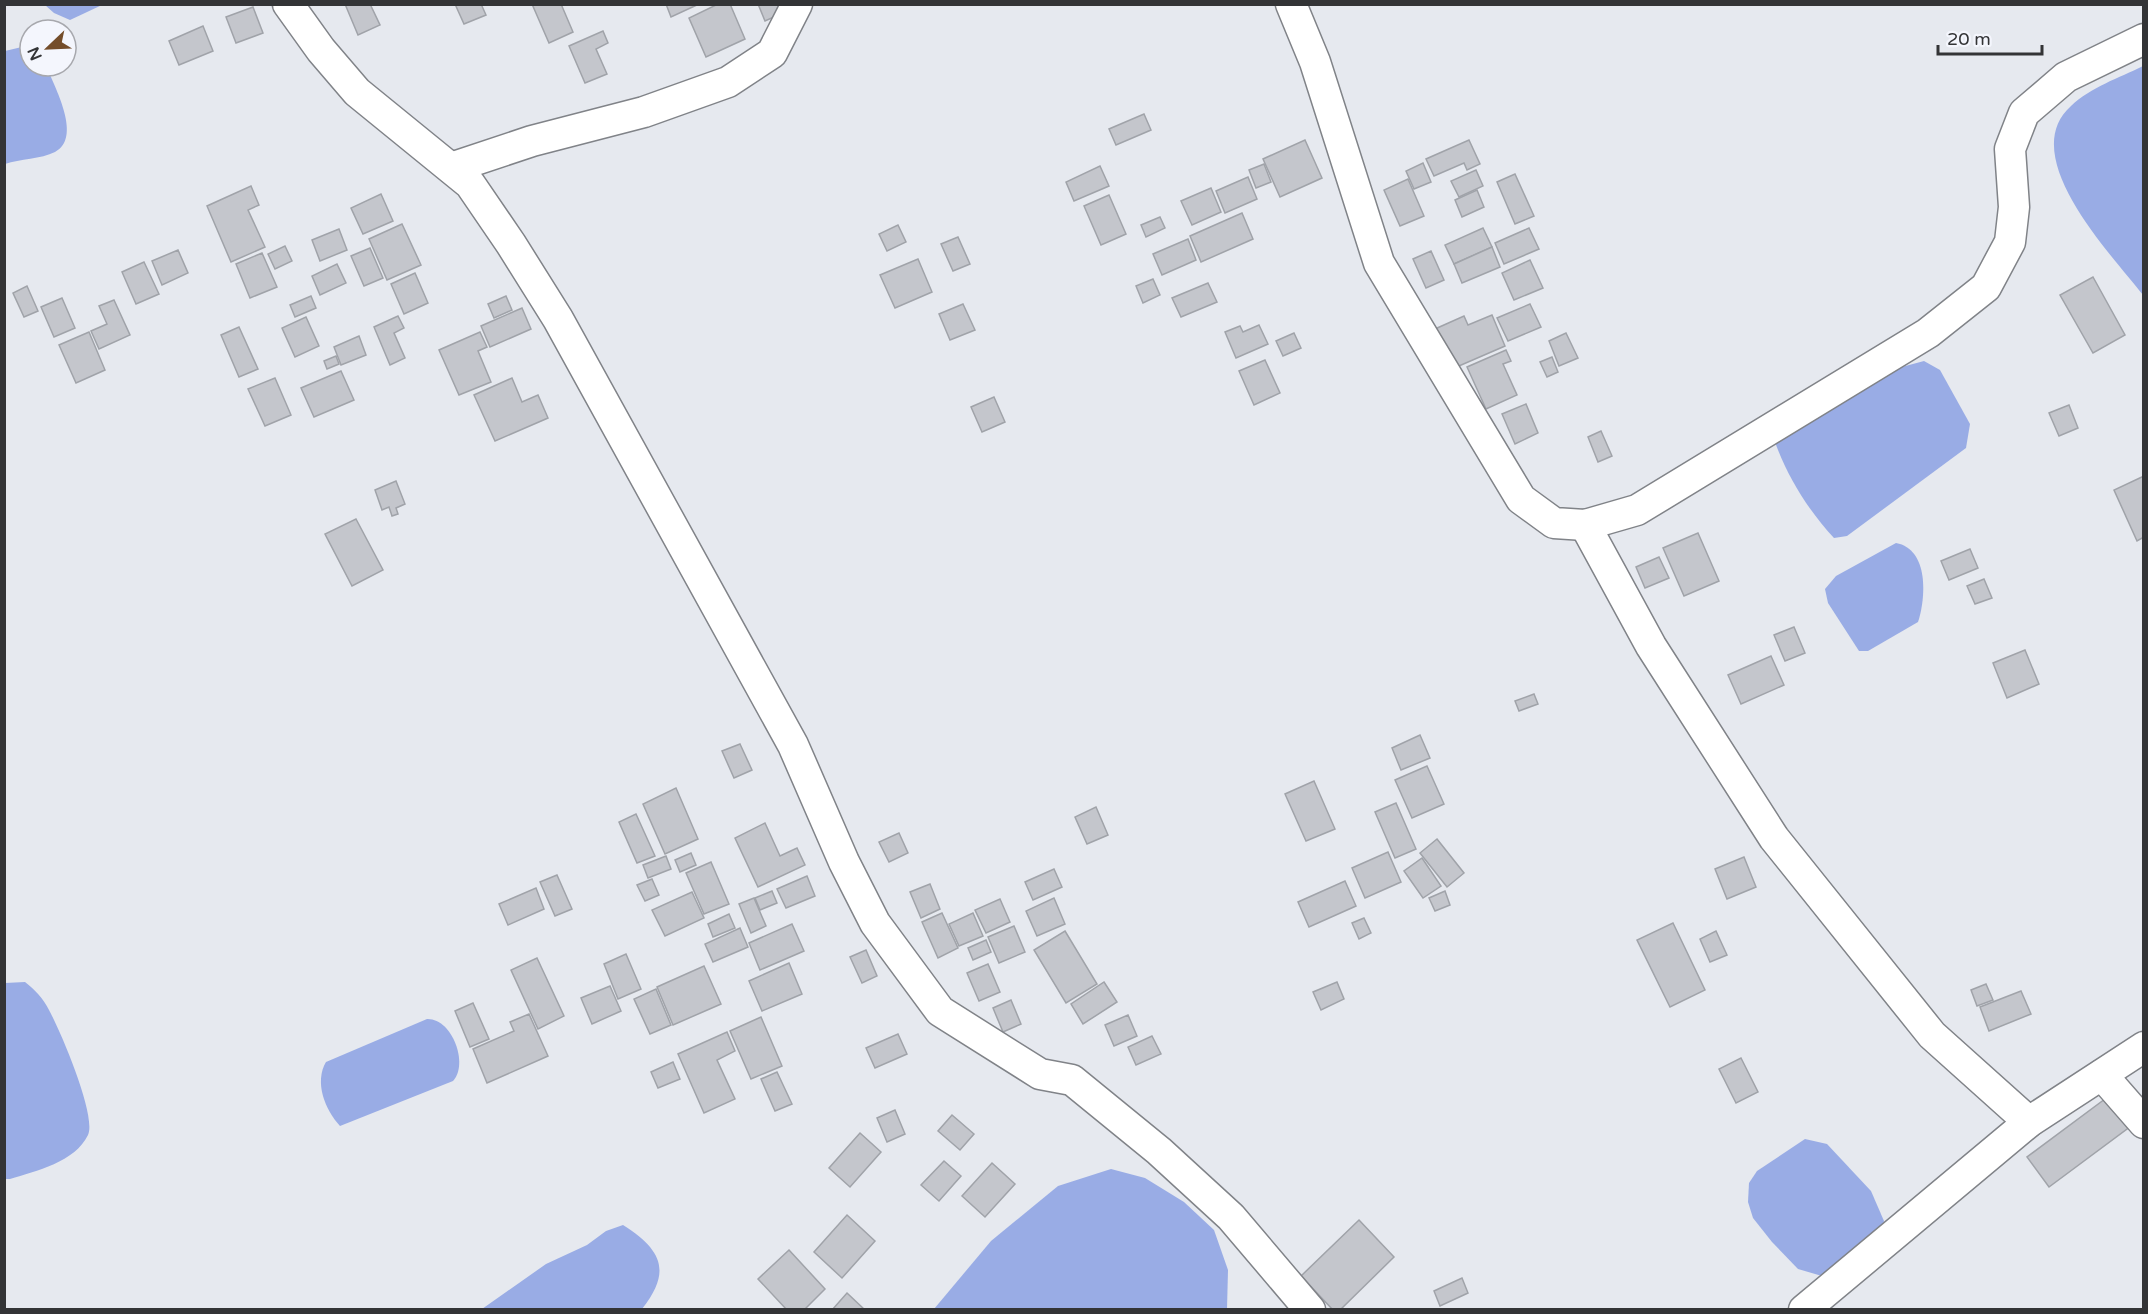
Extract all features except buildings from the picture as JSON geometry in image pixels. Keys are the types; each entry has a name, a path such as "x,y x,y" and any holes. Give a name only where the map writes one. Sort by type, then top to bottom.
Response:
{"street":[{"path":"288,4 321,50 357,92 470,184 558,319 793,745 844,862 875,923 940,1011 1040,1074 1072,1080 1159,1151 1231,1217 1310,1310"},
{"path":"451,168 532,141 644,112 728,82 772,53 797,4"},
{"path":"1291,4 1315,62 1379,263 1521,499 1554,523 1585,525 1637,510 1928,333 1986,287 2010,242 2014,207 2010,148 2024,113 2066,77 2144,39"},
{"path":"1585,525 1651,646 1774,838 1932,1035 2029,1122"},
{"path":"1804,1310 2029,1122 2144,1047"},
{"path":"2103,1075 2144,1123"}],"water":[{"path":"45,5 102,5 74,18 65,18 54,13"},
{"path":"18,48 18,78 51,78 65,113 67,125 63,145 55,152 5,164 5,51"},
{"path":"2143,66 2143,295 2092,231 2074,204 2061,177 2054,151 2057,127 2071,106 2096,88"},
{"path":"1924,361 1940,370 1970,424 1966,448 1847,536 1834,538 1799,492 1774,439 1898,368"},
{"path":"1896,543 1907,547 1920,564 1923,600 1918,622 1868,651 1859,651 1828,603 1825,589 1836,576"},
{"path":"25,982 44,1002 61,1035 83,1092 89,1125 88,1135 74,1152 64,1159 31,1173 4,1179 5,983"},
{"path":"427,1019 444,1026 455,1043 459,1064 458,1073 453,1081 340,1126 326,1104 321,1087 326,1062"},
{"path":"1805,1139 1827,1144 1871,1191 1884,1221 1881,1232 1822,1276 1798,1269 1753,1218 1748,1202 1749,1183 1757,1171"},
{"path":"1111,1169 1145,1178 1184,1202 1214,1230 1228,1270 1227,1309 934,1309 991,1241 1058,1186"},
{"path":"623,1225 647,1243 658,1262 657,1283 642,1309 482,1309 546,1264 587,1245 606,1231"}]}
